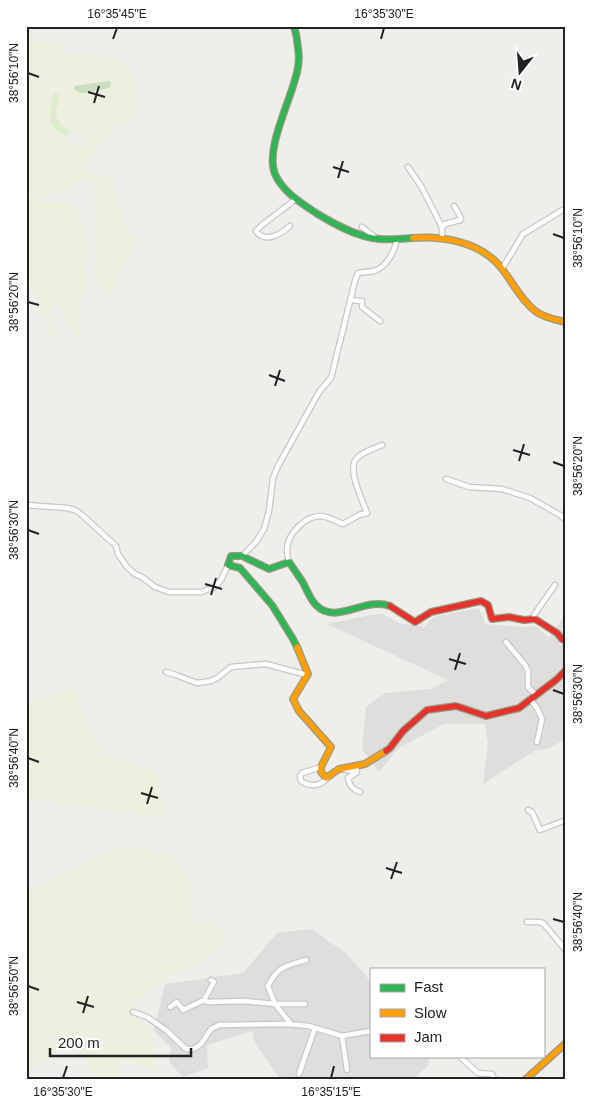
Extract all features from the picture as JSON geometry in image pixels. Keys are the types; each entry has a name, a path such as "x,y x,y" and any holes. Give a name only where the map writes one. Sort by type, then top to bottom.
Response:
{"street":[{"path":"293,26 300,56 298,73 274,148 273,165 274,173 289,194 308,208 352,232 377,239 397,240 423,236 442,238 473,247 496,262 535,310 566,322"},
{"path":"408,167 421,186 442,228 442,238"},
{"path":"290,226 274,237 262,237 256,231 296,199"},
{"path":"442,228 445,224 461,219 454,206"},
{"path":"502,270 523,234 566,208"},
{"path":"362,227 377,239"},
{"path":"242,556 256,542 264,529 269,511 273,478 278,466 319,392 331,378 358,273 381,268 392,255 397,240"},
{"path":"350,300 362,301 362,306 380,321"},
{"path":"382,445 356,458 354,463 354,476 367,513 359,515 344,524 329,518 314,516 292,534 287,549 289,562 320,609 339,613 368,604 380,603 392,607 415,622 431,612 481,601 488,605 492,619 509,617 524,620 535,619 557,633 563,640 566,640"},
{"path":"446,479 469,487 502,489 530,498 566,520"},
{"path":"26,506 75,510 116,546 118,554 127,567 155,587 168,592 201,592 215,587 221,580 232,556 242,556 269,569 289,562"},
{"path":"228,565 240,568 272,605 293,639 307,675 293,699 299,711 331,747 321,768 321,772 326,778 329,776"},
{"path":"534,620 534,615 555,585"},
{"path":"506,642 525,665 528,671 528,687 536,695"},
{"path":"166,672 197,682 211,681 232,667 266,664 307,675"},
{"path":"321,768 302,773 300,776 301,781 309,785 321,784 340,769 365,764 390,748 403,731 427,710 456,706 486,716 519,708 566,670"},
{"path":"530,699 542,719 537,742"},
{"path":"343,769 357,770 348,778 348,782 352,788 360,792"},
{"path":"528,810 532,812 540,830 566,820"},
{"path":"527,922 543,923 566,952"},
{"path":"291,1024 275,1004 268,986 275,972 283,967 306,960"},
{"path":"205,1001 205,997 214,982 211,980"},
{"path":"170,1007 177,1002 184,1010 202,1001 305,1004"},
{"path":"133,1012 147,1017 166,1030 186,1049 193,1049 201,1044 211,1028 219,1025 291,1024 315,1028 342,1036 370,1031"},
{"path":"299,1074 315,1028"},
{"path":"342,1036 347,1070"},
{"path":"526,1079 566,1043"},
{"path":"461,1058 478,1072 492,1074 494,1079"}],"shaded area":[{"path":"479,608 485,624 521,627 536,626 549,638 566,613 566,738 551,748 535,751 483,784 488,744 485,724 444,724 399,748 379,772 362,749 366,707 385,693 431,689 448,680 327,624 383,614 399,623 424,627 433,617"},
{"path":"311,929 346,953 370,981 370,1058 430,1058 428,1066 413,1079 280,1079 254,1041 253,1031 207,1045 208,1068 182,1077 169,1061 171,1048 154,1030 165,984 243,973 277,933"}],"green space":[{"path":"26,26 30,26 33,36 38,42 61,45 67,55 84,54 112,57 130,66 137,100 133,115 95,147 88,161 88,168 92,173 101,176 113,174 114,196 124,216 125,227 134,239 131,253 117,275 112,296 107,297 94,272 97,246 95,196 92,182 78,180 66,192 57,194 47,193 40,197 41,202 59,201 73,207 79,216 90,247 85,259 86,284 81,302 81,334 78,340 63,313 55,303 52,304 57,332 50,340 51,318 39,312 39,302 31,289 28,262 26,260 26,208 28,207 32,189 26,183","holes":["58,94 59,104 55,114 59,122 68,130 81,134 88,144 82,147 69,141 68,138 58,132 50,112 53,96"]},
{"path":"109,81 111,83 110,87 106,89 82,93 74,89 74,86"},
{"path":"55,92 58,94 59,102 56,111 58,120 62,125 73,131 68,134 68,138 54,128 52,124 50,115"},
{"path":"73,688 102,754 157,772 166,818 26,798 26,705"},
{"path":"119,848 146,849 170,854 186,872 193,895 189,906 192,924 209,917 223,930 223,946 191,968 168,976 134,1003 152,1036 156,1073 137,1063 118,1061 121,1079 98,1079 92,1076 88,1063 76,1050 56,1051 32,1069 26,1071 26,892"}],"traffic: fast":[{"path":"293,26 297,37 299,62 273,150 273,163 278,180 298,201 323,217 362,236 379,239 413,238"},
{"path":"297,647 272,605 240,568 228,565 231,556 242,556 269,569 289,562 316,605 324,611 332,613 342,612 380,604 390,606"}],"traffic: slow":[{"path":"413,238 446,239 478,249 496,262 523,299 534,310 545,316 566,322"},
{"path":"297,647 308,674 293,699 299,711 331,747 321,767 321,772 326,778 339,769 365,764 386,751"},
{"path":"526,1079 566,1043"}],"traffic: jam":[{"path":"390,606 415,622 431,612 481,601 488,605 492,619 509,617 524,620 535,619 566,640"},
{"path":"386,751 403,731 427,710 456,706 486,716 519,708 566,670"}]}
